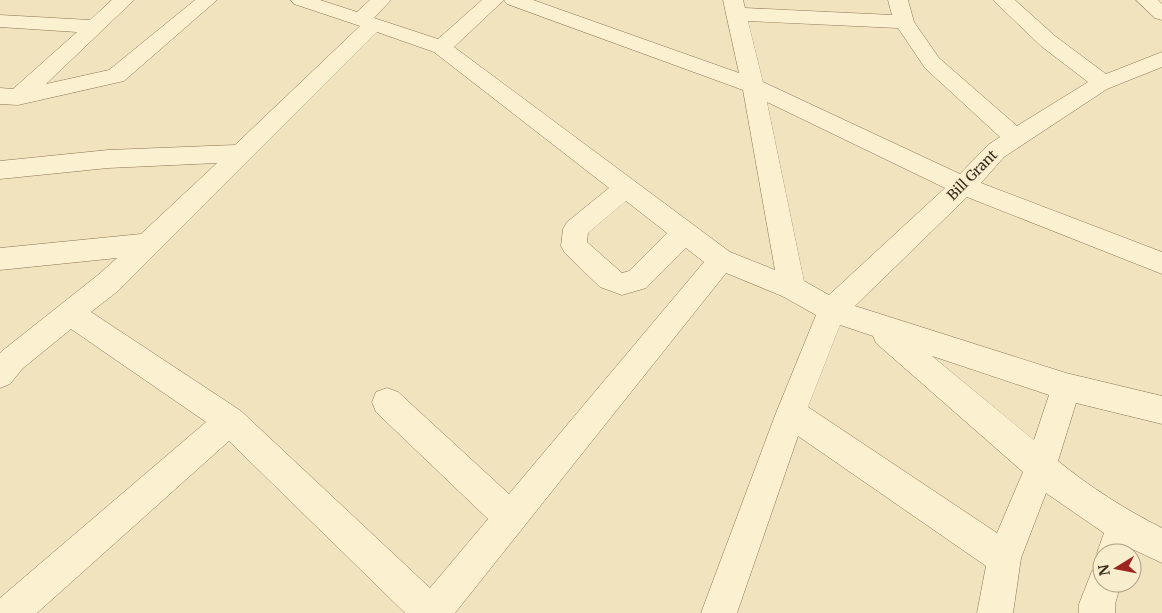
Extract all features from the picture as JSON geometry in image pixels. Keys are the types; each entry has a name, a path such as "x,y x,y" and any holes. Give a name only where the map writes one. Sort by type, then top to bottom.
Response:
{"street":[{"path":"0,113 9,97 95,27 124,0"},
{"path":"9,97 116,76 207,0"},
{"path":"301,0 440,47 721,260 792,288 832,310 876,325 1066,386 1162,410"},
{"path":"4,366 108,283 149,244 241,153 367,22 381,0"},
{"path":"440,47 494,0"},
{"path":"514,0 753,86 963,186 1162,263"},
{"path":"898,0 904,22 932,63 1016,138"},
{"path":"1003,0 1048,41 1104,83"},
{"path":"1146,0 1162,14"},
{"path":"792,288 753,86 735,7 904,22"},
{"path":"0,21 95,27"},
{"name":"Bill Grant","path":"832,310 963,186 996,151 1104,83 1161,64"},
{"path":"0,170 108,159 241,153"},
{"path":"626,188 576,229 574,238 574,246 610,279 622,284 637,280 684,232"},
{"path":"0,259 149,244"},
{"path":"71,314 230,421 431,613 721,260"},
{"path":"719,613 791,412 832,310"},
{"path":"876,325 1041,466 1119,540 1162,546"},
{"path":"995,613 1004,558 1041,466 1066,386"},
{"path":"387,402 510,518"},
{"path":"791,412 1004,558"},
{"path":"10,613 230,421"},
{"path":"1096,613 1101,593"}]}
